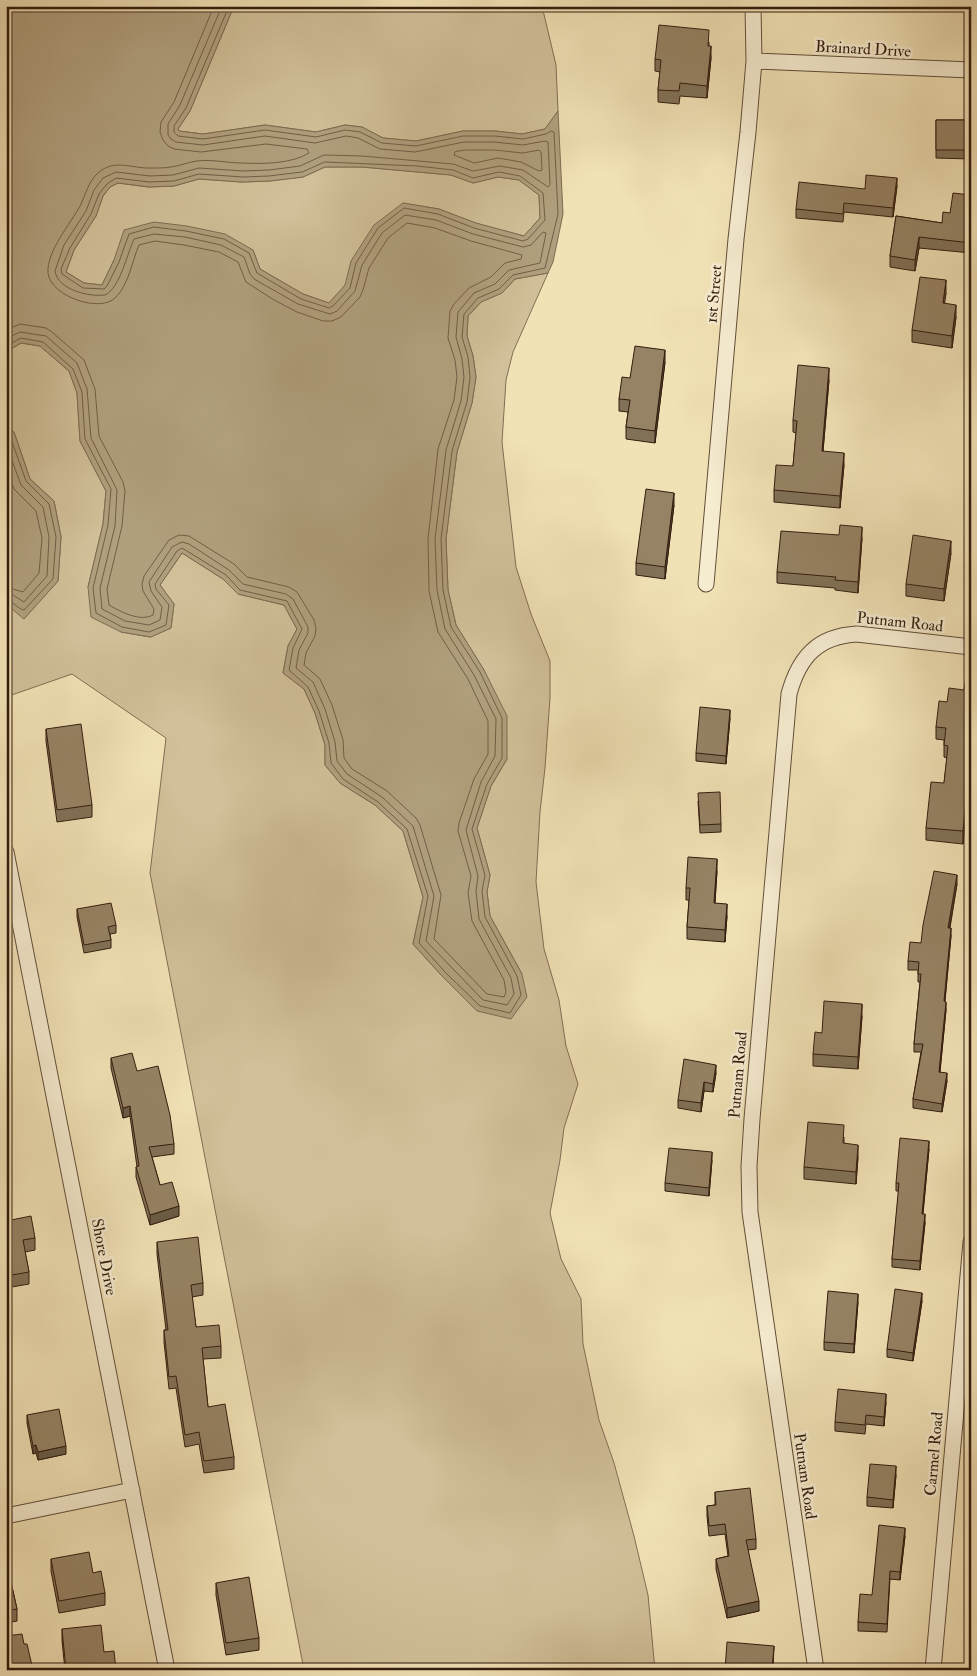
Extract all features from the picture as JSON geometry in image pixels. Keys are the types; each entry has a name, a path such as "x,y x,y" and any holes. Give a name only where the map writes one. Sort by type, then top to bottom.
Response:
{"street":[{"name":"1st Street","path":"706,584 736,239 754,61 753,6"},
{"name":"Brainard Drive","path":"754,61 971,70"},
{"name":"Putnam Road","path":"816,1670 750,1212 749,1166 752,1119 789,694 793,678 811,652 826,640 842,635 857,634 971,647"},
{"name":"Shore Drive","path":"6,852 168,1670"},
{"name":"Carmel Road","path":"933,1670 971,1242"},
{"path":"6,1516 132,1490"}],"shaded area":[{"path":"234,6 542,6 556,65 558,111 545,129 522,134 495,131 463,131 416,141 383,138 362,127 345,125 316,132 265,125 203,134 179,131 178,129 190,111"},
{"path":"325,167 362,167 451,175 473,183 498,177 519,180 539,195 540,218 524,236 475,223 439,209 403,203 352,261 346,285 329,303 303,294 260,269 253,250 114,260 102,285 84,283 66,272 74,250 96,216 103,196 110,187 118,183 149,187 174,186 199,179 242,182 270,181 303,177"},
{"path":"548,273 513,352 506,380 502,442 516,567 531,614 550,661 550,698 536,882 544,949 559,1000 566,1046 578,1084 564,1128 550,1213 561,1259 581,1299 583,1344 599,1420 614,1463 648,1595 655,1670 304,1670 150,873 166,738 72,674 6,697 6,604 24,618 58,581 61,537 54,501 30,479 14,432 6,426 6,352 21,343 40,346 69,371 77,393 80,441 106,491 103,524 88,587 121,632 150,637 171,628 174,604 160,585 182,553 223,579 238,594 284,605 297,629 288,646 283,673 304,689 315,713 325,745 325,765 340,783 375,805 403,831 423,897 413,944 477,1011 522,974 490,916 487,892 490,875 477,828 491,786 507,759 484,670 456,625 448,590 446,539 457,452 472,403 476,377 473,356 467,336 468,316 481,302 502,293 515,279"}],"water":[{"path":"6,6 234,6 190,111 178,129 179,131 203,134 265,125 316,132 345,125 362,127 383,138 416,141 463,131 495,131 522,134 545,129 558,111 563,214 553,262 548,273 515,279 502,293 481,302 468,316 467,336 473,356 476,377 472,403 457,452 446,539 448,590 456,625 484,670 507,716 507,759 491,786 477,828 490,875 487,892 490,916 522,974 527,997 511,1019 477,1011 413,944 423,897 403,831 375,805 340,783 325,765 325,745 315,713 304,689 283,673 288,646 297,629 284,605 238,594 223,579 182,553 160,585 174,604 171,628 151,637 121,632 91,617 88,587 103,524 106,491 80,441 77,393 69,371 40,346 21,343 6,352","holes":["325,167 362,167 451,175 473,183 498,177 519,180 539,195 540,218 524,236 476,223 439,209 403,203 374,225 351,261 345,285 329,303 303,294 260,269 253,250 225,234 187,226 154,222 124,230 114,260 102,285 84,283 66,272 74,250 96,216 103,196 110,187 118,183 149,187 174,186 199,179 242,182 270,181 303,177"]},
{"path":"6,426 14,432 30,479 54,501 61,537 58,581 24,619 6,604"}],"building":[{"path":"659,25 709,30 708,46 711,46 707,86 680,83 679,91 658,90 661,60 655,59"},
{"path":"936,120 971,120 971,150 936,150"},
{"path":"866,175 897,178 893,208 844,203 843,214 796,209 799,182 865,189"},
{"path":"953,193 971,195 971,243 919,237 915,260 890,256 896,216 942,223 943,212 950,213"},
{"path":"920,277 946,280 943,303 956,305 952,336 912,330"},
{"path":"635,346 665,350 655,431 626,427 630,400 619,399 622,377 630,378"},
{"path":"798,365 829,368 822,451 844,453 840,496 774,490 776,465 793,466 797,421 793,420"},
{"path":"646,489 674,493 665,567 636,563"},
{"path":"840,525 862,527 858,582 835,580 836,577 777,572 781,531 839,535"},
{"path":"913,535 951,541 944,589 906,584"},
{"path":"967,669 971,670 971,750 963,831 926,828 931,782 944,783 948,746 944,745 946,728 936,727 939,701 947,702 949,688 964,690"},
{"path":"700,707 730,710 726,756 696,753"},
{"path":"81,724 92,805 57,810 46,729"},
{"path":"720,792 721,824 700,825 698,793"},
{"path":"688,857 717,859 714,903 727,904 725,930 687,927 690,888 686,888"},
{"path":"934,871 957,875 948,928 951,928 939,1072 947,1073 942,1104 913,1099 923,1044 914,1044 921,974 918,974 919,962 908,961 910,942 921,943"},
{"path":"111,903 116,925 108,927 111,940 84,945 77,909"},
{"path":"824,1001 862,1004 858,1057 813,1054 815,1032 822,1033"},
{"path":"132,1053 137,1071 158,1066 170,1115 174,1144 149,1147 160,1185 172,1182 179,1206 150,1215 136,1167 139,1166 130,1106 123,1108 111,1058"},
{"path":"684,1059 716,1065 713,1084 704,1082 701,1103 678,1100"},
{"path":"808,1122 844,1125 843,1143 858,1145 856,1172 804,1167"},
{"path":"900,1138 929,1141 922,1214 925,1214 920,1261 892,1259 899,1183 896,1183"},
{"path":"669,1148 712,1152 709,1188 665,1183"},
{"path":"31,1216 35,1238 23,1240 29,1272 6,1276 6,1221"},
{"path":"198,1237 203,1283 191,1285 196,1327 219,1325 221,1346 202,1348 208,1407 225,1404 234,1457 204,1461 199,1432 185,1435 176,1376 169,1377 164,1330 168,1330 157,1242"},
{"path":"895,1289 922,1293 913,1353 887,1349"},
{"path":"828,1291 858,1294 854,1344 824,1342"},
{"path":"838,1389 886,1394 884,1417 866,1415 865,1425 835,1422"},
{"path":"59,1409 66,1446 38,1452 36,1445 33,1446 27,1415"},
{"path":"870,1464 896,1466 893,1500 867,1497"},
{"path":"750,1488 756,1539 746,1540 759,1601 727,1608 716,1559 729,1556 725,1524 709,1526 707,1506 716,1505 715,1492"},
{"path":"879,1525 905,1528 900,1572 890,1571 887,1624 858,1622 860,1594 872,1595"},
{"path":"89,1552 93,1573 101,1571 105,1593 59,1601 51,1559"},
{"path":"6,1560 17,1609 6,1611"},
{"path":"249,1577 259,1638 226,1643 216,1583"},
{"path":"101,1625 104,1652 114,1651 116,1670 66,1670 62,1629"},
{"path":"22,1634 24,1644 27,1644 33,1670 6,1670 6,1636"},
{"path":"727,1642 774,1646 772,1670 725,1670"}]}
